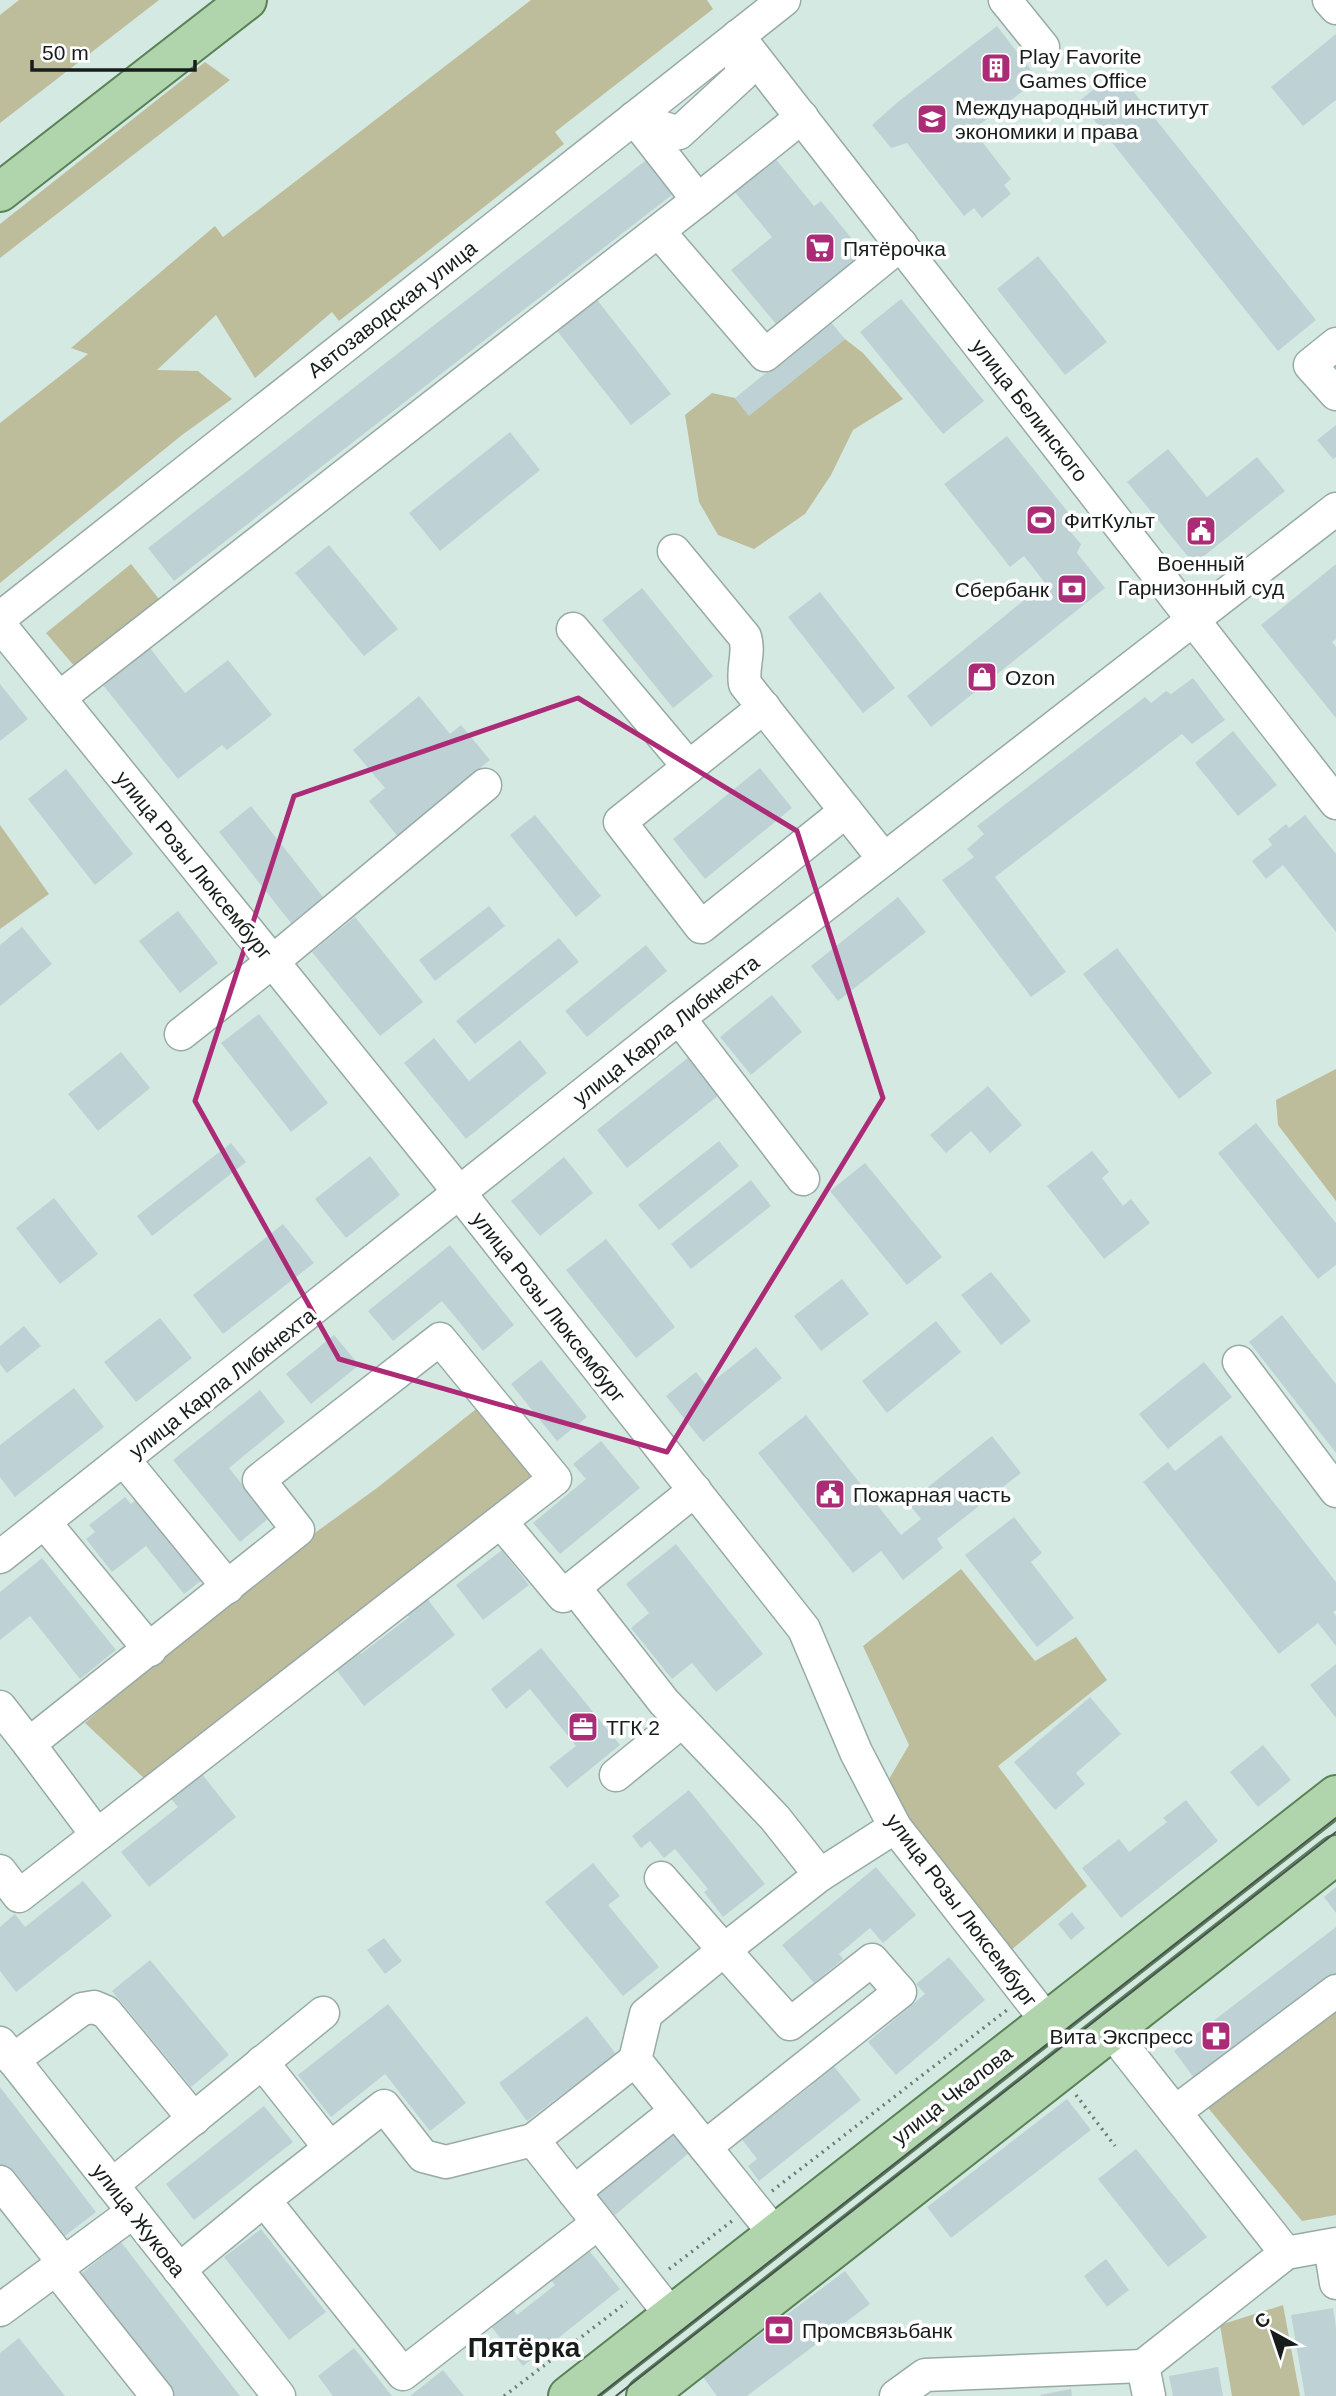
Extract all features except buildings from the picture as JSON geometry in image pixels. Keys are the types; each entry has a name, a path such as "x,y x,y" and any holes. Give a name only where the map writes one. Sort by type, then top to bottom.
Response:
{"main road":[{"path":"0,192 247,0"},
{"name":"улица Чкалова","path":"568,2396 1336,1795"},
{"path":"647,2396 1336,1855"}],"street":[{"name":"Автозаводская улица","path":"0,618 784,0"},
{"path":"1005,0 1042,47"},
{"path":"1329,0 1336,8"},
{"name":"улица Белинского","path":"738,36 1336,803"},
{"path":"59,698 659,232 802,117"},
{"path":"634,118 698,200"},
{"path":"659,232 765,355 901,244"},
{"path":"1336,344 1310,365 1336,394"},
{"name":"улица Карла Либкнехта","path":"0,1557 460,1195 679,1018 1336,509"},
{"path":"674,551 745,637 748,648 743,671 745,684 884,859"},
{"name":"улица Розы Люксембург","path":"0,625 460,1195 804,1629 856,1752 895,1827 1047,2021"},
{"path":"573,629 689,767"},
{"path":"764,707 620,822 701,927 846,811"},
{"path":"181,1034 485,785"},
{"path":"679,1018 803,1179"},
{"path":"0,1871 19,1896 555,1479 440,1339 259,1480 298,1530 29,1744"},
{"path":"1239,1362 1336,1491"},
{"path":"124,1460 228,1587"},
{"path":"501,1522 564,1596 695,1490"},
{"path":"45,1523 149,1650"},
{"path":"574,1587 682,1721 775,1818 820,1875"},
{"path":"0,1707 97,1835"},
{"path":"616,1775 682,1721"},
{"path":"179,2270 384,2106 423,2156 446,2162 533,2140 635,2060 646,2014 820,1875 895,1827"},
{"path":"661,1878 790,2024 872,1960 900,1992 705,2147"},
{"path":"1175,2112 1336,1991"},
{"path":"7,2052 82,2009 94,2007 106,2011 194,2119"},
{"path":"112,2185 323,2012"},
{"path":"1111,2031 1286,2253"},
{"name":"улица Жукова","path":"7,2052 279,2396"},
{"path":"635,2060 775,2234"},
{"path":"262,2062 331,2148"},
{"path":"574,2192 676,2111"},
{"path":"533,2140 671,2315"},
{"path":"0,2182 157,2396"},
{"path":"264,2200 403,2374 598,2223"},
{"path":"0,2310 134,2212"},
{"path":"896,2396 925,2375 1146,2381 1286,2253 1333,2245 1336,2283"}],"path":[{"path":"1076,2095 1115,2146"}],"highlighted area":[{"path":"578,698 797,831 883,1098 667,1452 339,1359 195,1101 294,796"}],"green space":[{"path":"19,0 159,0 0,123 0,15"},
{"path":"531,0 707,0 713,9 555,132 564,144 339,321 332,312 255,378 216,315 157,370 198,371 232,399 182,435 0,583 0,423 88,354 71,348 215,226 223,237"},
{"path":"205,62 230,80 0,258 0,224"},
{"path":"845,339 863,353 903,399 853,430 831,475 805,514 754,549 718,535 699,502 685,415 712,393 735,398 749,415"},
{"path":"131,564 159,599 76,668 46,633"},
{"path":"0,825 49,894 0,929"},
{"path":"1336,1069 1336,1201 1278,1125 1276,1100"},
{"path":"500,1390 563,1471 147,1781 85,1723 247,1582 377,1488"},
{"path":"961,1569 1035,1661 1076,1637 1107,1680 998,1766 1087,1886 1010,1951 885,1786 909,1745 863,1646"},
{"path":"1336,2009 1336,2215 1302,2221 1204,2103"},
{"path":"1283,2305 1300,2396 1232,2396 1220,2325"}],"tram line":[{"path":"598,2396 1336,1818"},
{"path":"616,2396 1336,1832"}],"place":[{"name":"Play Favorite Games Office","path":"996,68"},
{"name":"Международный институт экономики и права","path":"932,119"},
{"name":"Пятёрочка","path":"820,248"},
{"name":"ФитКульт","path":"1041,520"},
{"name":"Военный Гарнизонный суд","path":"1201,531"},
{"name":"Сбербанк","path":"1072,589"},
{"name":"Ozon","path":"982,677"},
{"name":"Пожарная часть","path":"830,1494"},
{"name":"ТГК 2","path":"583,1727"},
{"name":"Вита Экспресс","path":"1216,2036"},
{"name":"Промсвязьбанк","path":"779,2330"}],"district":[{"name":"Пятёрка","path":"524,2347"}]}
